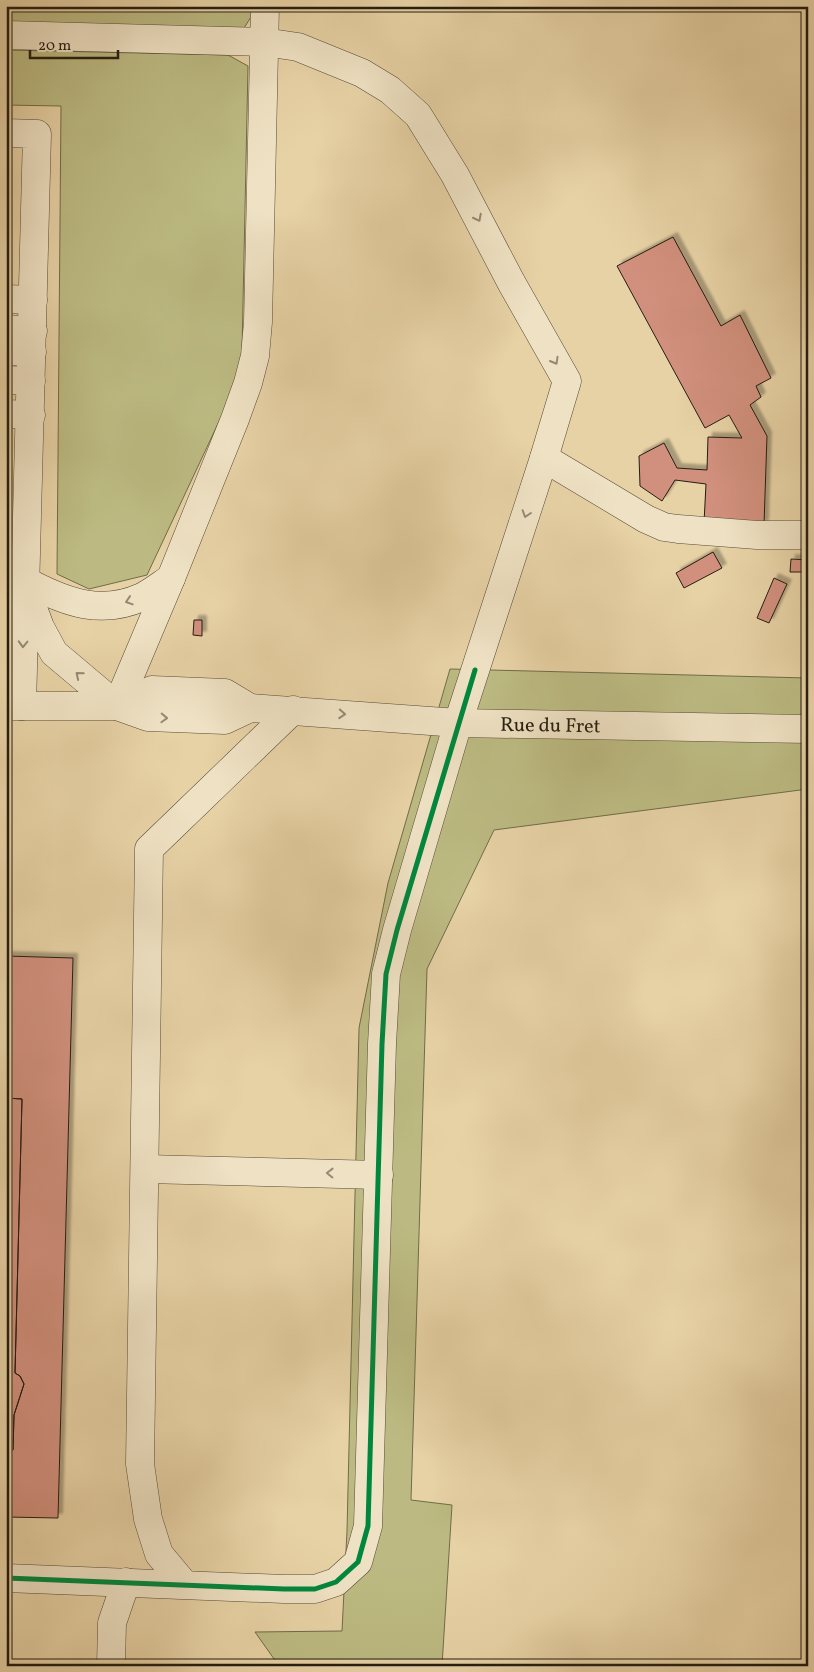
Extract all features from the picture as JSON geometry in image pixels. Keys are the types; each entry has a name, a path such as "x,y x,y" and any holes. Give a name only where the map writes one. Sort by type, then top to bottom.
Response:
{"street":[{"path":"117,706 235,420 256,356 265,6"},
{"path":"6,35 264,42 298,47 362,73 390,90 418,115 456,175 511,282 567,381 458,723 396,930 386,974 382,1044 368,1526 358,1562 336,1582 315,1589 6,1578"},
{"path":"6,133 37,134 33,300 19,341 18,414 28,581 33,608 40,627 54,654 117,706"},
{"path":"6,299 33,300"},
{"path":"544,458 646,519 664,527 757,535 808,535"},
{"path":"28,581 51,595 69,601 91,606 109,606 127,603 144,596 171,578"},
{"path":"28,581 14,706 117,706"},
{"name":"Rue du Fret","path":"117,706 148,717 225,720 250,708 458,723 808,730"},
{"path":"184,1584 160,1554 148,1519 140,1464 149,850 293,710"},
{"path":"144,1169 379,1174"},
{"path":"111,1666 112,1623 126,1582"}],"shaded area":[{"path":"6,6 251,6 251,17 244,28 227,31 6,26"},
{"path":"6,50 228,55 248,66 242,352 238,381 147,575 89,589 57,574 61,106 6,105"},
{"path":"450,669 808,678 808,789 494,830 427,969 411,1500 452,1505 442,1666 279,1666 255,1632 342,1631 347,1531 359,1028 388,883"}],"building":[{"path":"673,237 721,326 740,315 771,378 756,386 761,397 750,405 767,436 764,525 704,523 706,484 675,480 662,501 640,486 639,456 664,443 677,468 707,470 708,437 742,438 729,415 705,428 617,266"},
{"path":"713,552 722,568 684,588 676,573"},
{"path":"791,559 808,560 808,572 790,572"},
{"path":"774,578 787,584 769,623 757,618"},
{"path":"194,620 202,620 202,636 193,635"},
{"path":"6,956 73,958 58,1518 6,1517 6,1450 13,1450 14,1415 24,1384 20,1376 15,1373 22,1099 6,1098"},
{"path":"6,1098 22,1099 15,1373 20,1376 24,1384 14,1415 13,1450 6,1450"}],"cycle path":[{"path":"6,1578 315,1589 336,1582 358,1562 368,1526 382,1044 386,974 397,930 475,670"}]}
